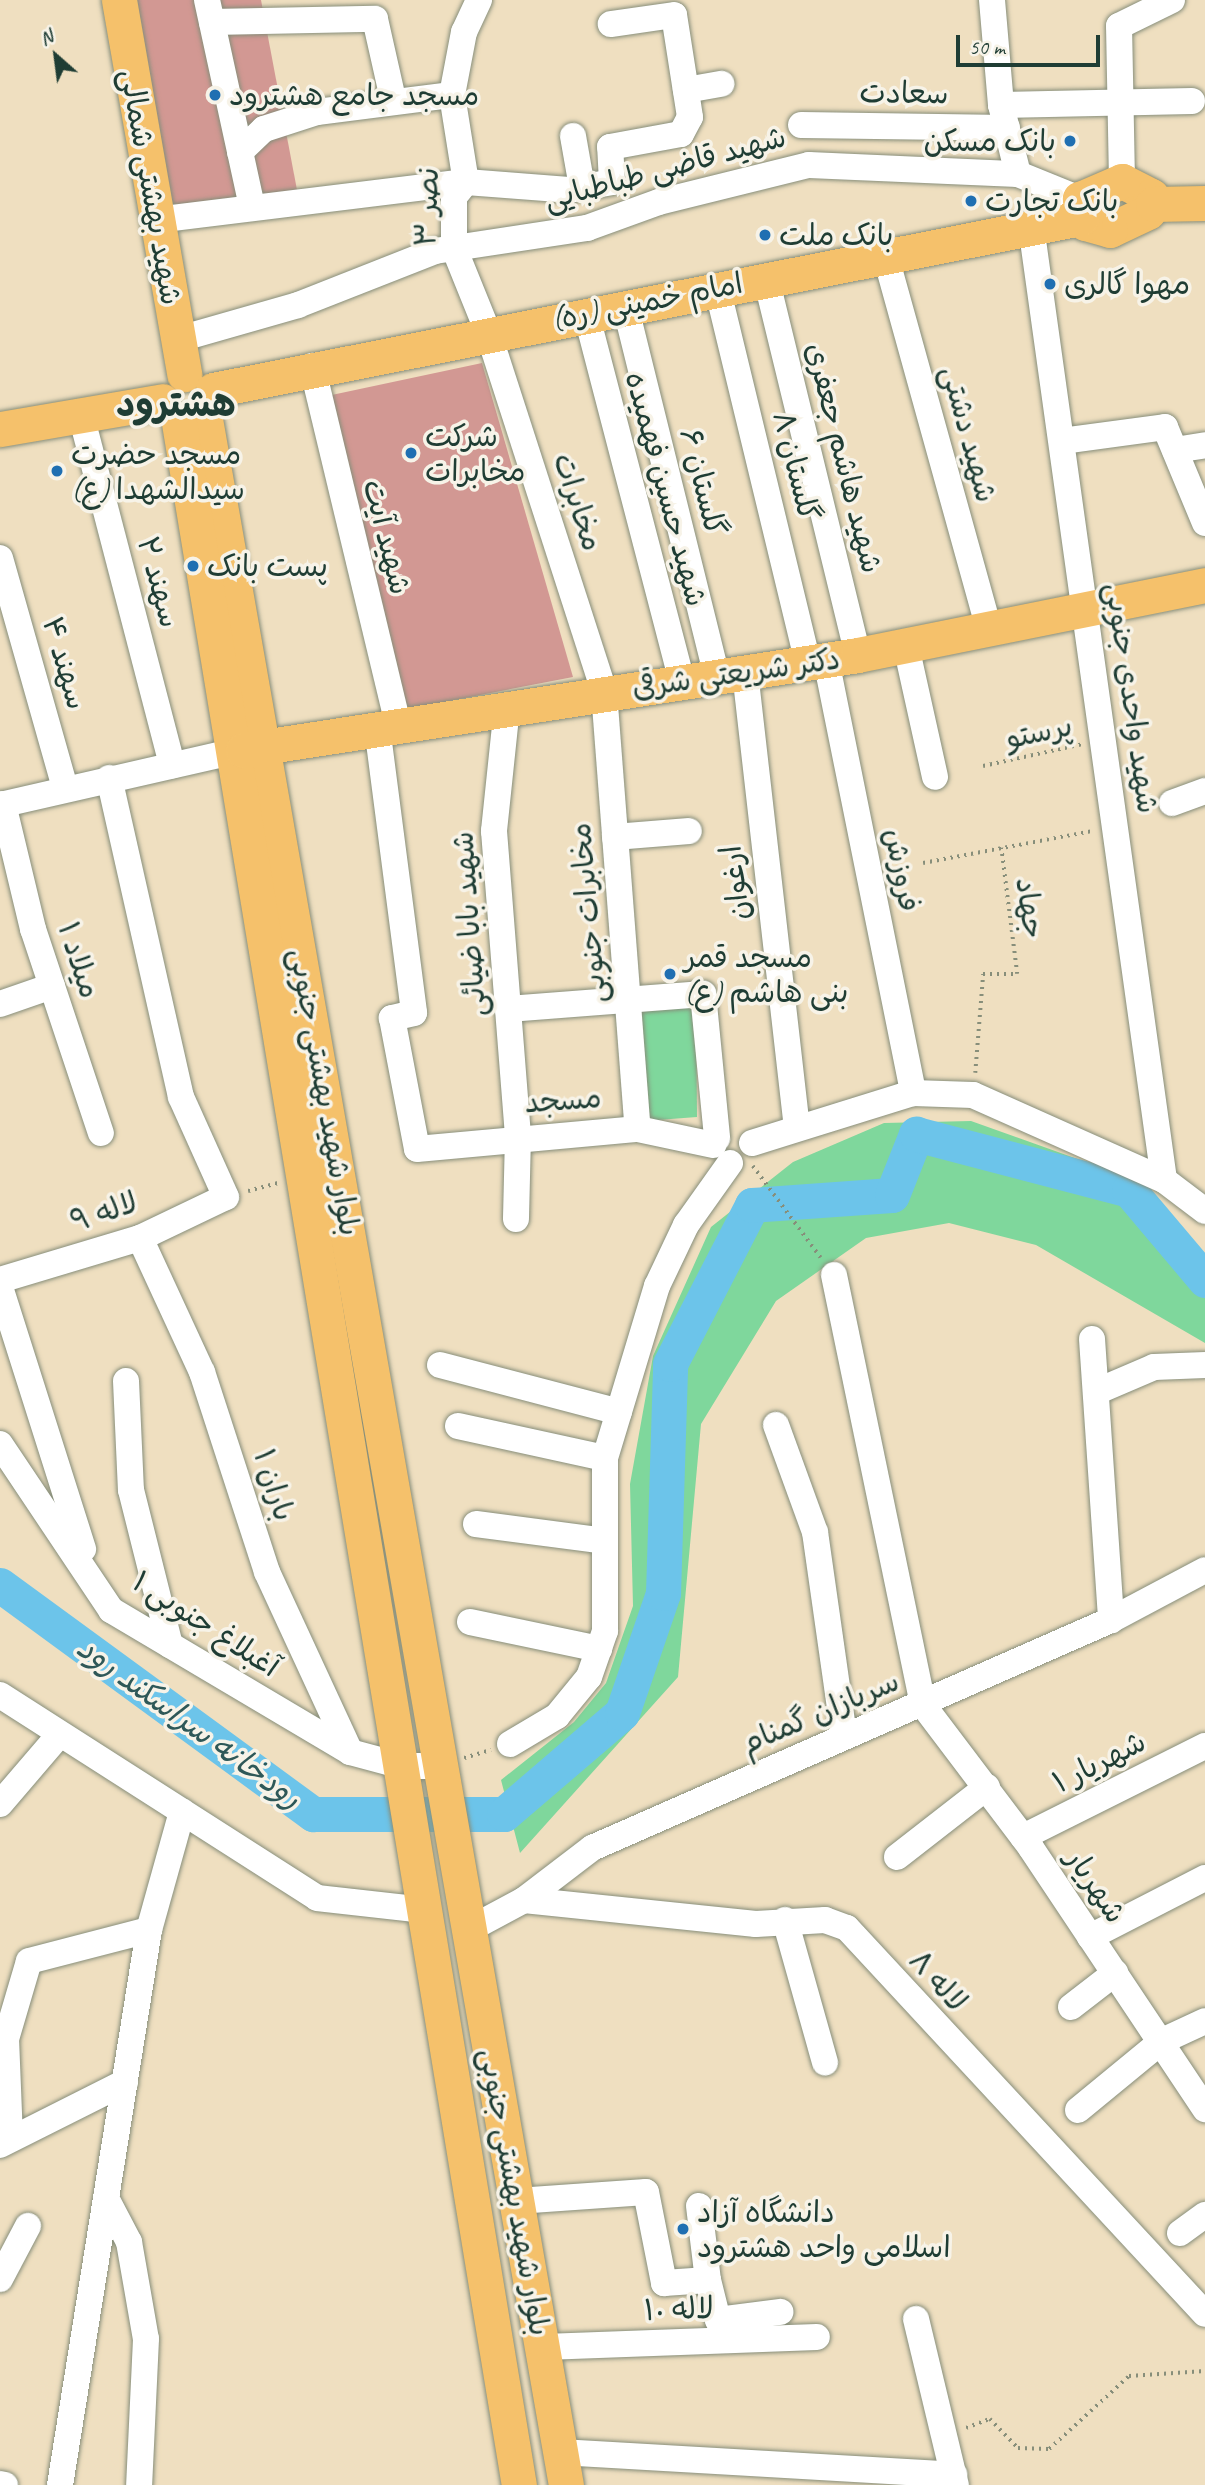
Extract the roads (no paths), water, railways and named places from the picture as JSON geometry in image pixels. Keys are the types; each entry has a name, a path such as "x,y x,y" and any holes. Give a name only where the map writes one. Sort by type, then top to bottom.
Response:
{"main road":[{"name":"شهید بهشتی شمالی","path":"119,0 189,401"},
{"path":"1122,181 1146,190 1153,204"},
{"name":"امام خمینی (ره)","path":"0,429 189,401 312,366 1031,226 1081,209 1122,181"},
{"path":"1153,204 1205,203"},
{"path":"1081,209 1089,227 1110,230 1142,218 1153,204"},
{"name":"بلوار شهید بهشتی جنوبی","path":"189,401 249,749 441,1777 544,2347 563,2468"},
{"name":"دکتر شریعتی شرقی","path":"249,749 387,725 682,682 990,632 1205,584"},
{"name":"بلوار شهید بهشتی جنوبی","path":"249,749 303,1177 519,2485"}],"street":[{"name":"نصر ۳","path":"479,0 464,32 452,94 466,182 454,197 453,248 488,332"},
{"path":"992,0 1004,117 1018,174"},
{"path":"1122,181 1119,26 1172,0"},
{"path":"252,206 210,11 375,19 393,99"},
{"path":"599,184 613,144 690,127 674,16 611,24"},
{"path":"686,90 721,83"},
{"path":"240,152 264,129 317,112 393,99 452,94"},
{"name":"سعادت","path":"801,125 1004,117 1119,100 1192,101"},
{"path":"573,136 599,184 612,220"},
{"name":"شهید قاضی طباطبایی","path":"177,340 298,305 453,248 612,220 809,165 1018,174 1081,209"},
{"path":"156,220 252,206 466,182 599,184"},
{"name":"شهید واحدی جنوبی","path":"1031,226 1164,1180"},
{"name":"شهید دشتی","path":"885,254 990,632"},
{"name":"شهيد هاشم جعفری","path":"766,278 830,659"},
{"name":"گلستان ۸","path":"717,287 830,659"},
{"name":"گلستان ۶","path":"625,305 731,674"},
{"name":"شهيد حسین فهمیده","path":"586,313 682,682"},
{"name":"مخابرات","path":"488,332 604,692"},
{"name":"شهید آیت","path":"312,366 387,725 414,1013 393,1018 417,1149"},
{"name":"سهند ۲","path":"81,415 172,765"},
{"path":"1062,441 1165,428 1175,450 1199,486 1205,523"},
{"path":"1175,450 1205,444"},
{"name":"سهند ۴","path":"0,558 65,788"},
{"path":"906,646 936,777"},
{"name":"فروزش","path":"830,659 913,1093"},
{"name":"ارغوان","path":"731,674 797,1128"},
{"name":"مخابرات جنوبی","path":"604,692 638,1129"},
{"name":"شهيد بابا ضيائی","path":"508,707 494,831 518,1136 516,1219"},
{"path":"1,805 109,778 249,749"},
{"name":"لاله ۹","path":"0,1280 140,1238 226,1197 181,1097 109,778"},
{"path":"1172,803 1205,792"},
{"name":"میلاد ۱","path":"1,805 52,986 101,1133"},
{"path":"615,836 689,831"},
{"path":"0,1004 52,986"},
{"path":"508,1009 704,994 732,1150"},
{"path":"510,1744 557,1716 589,1677 605,1631 605,1458 657,1286 686,1225 732,1150 913,1093 973,1095 1164,1180 1202,1213"},
{"name":"مسجد","path":"417,1149 518,1136 638,1129 732,1150"},
{"name":"باران ۱","path":"140,1238 202,1372 267,1572 350,1752"},
{"path":"834,1275 923,1704"},
{"path":"0,1287 91,1576"},
{"path":"1092,1339 1098,1391 1111,1620"},
{"path":"440,1365 619,1412"},
{"path":"1098,1391 1154,1367 1205,1365"},
{"path":"125,1381 131,1490 170,1645"},
{"path":"776,1425 816,1532 844,1735"},
{"path":"458,1426 605,1458"},
{"name":"آغبلاغ جنوبی ۱","path":"0,1444 91,1576 111,1610 350,1752 404,1779 441,1777"},
{"path":"476,1524 605,1541"},
{"name":"سربازان گمنام","path":"465,1915 524,1900 592,1848 844,1735 923,1704 1111,1620 1205,1570"},
{"path":"470,1622 599,1649"},
{"path":"0,1695 317,1898 424,1905"},
{"name":"شهریار","path":"923,1704 1023,1837 1205,2109"},
{"path":"0,1804 60,1734"},
{"name":"شهریار ۱","path":"1023,1837 1205,1746"},
{"path":"897,1857 986,1787"},
{"path":"60,2485 149,1930 182,1812"},
{"path":"1090,1937 1205,1878"},
{"name":"لاله ۸","path":"524,1900 755,1924 785,1920 846,1928 1205,2314"},
{"path":"785,1920 825,2062"},
{"path":"125,2082 5,2141 6,2039 29,1961 149,1930"},
{"path":"1071,2007 1115,1973"},
{"path":"1078,2110 1162,2041 1205,2021"},
{"path":"517,2201 646,2192 664,2283 708,2280"},
{"path":"106,2198 129,2242 146,2339 139,2485"},
{"path":"699,2206 708,2280 718,2320 780,2312"},
{"path":"1180,2233 1205,2215"},
{"path":"0,2278 28,2226"},
{"path":"563,2468 955,2480 916,2319"},
{"name":"لاله ۱۰","path":"544,2347 817,2337"},
{"path":"0,2484 5,2485"}],"waterway":[{"name":"رودخانه سراسکند رود","path":"0,1585 313,1814 504,1814 622,1713 663,1593 670,1364 752,1205 892,1195 916,1134 1129,1190 1205,1280"}],"place":[{"name":"مسجد جامع هشترود","path":"215,95"},
{"name":"بانک مسکن","path":"1070,141"},
{"name":"بانک تجارت","path":"971,201"},
{"name":"بانک ملت","path":"765,235"},
{"name":"مهوا گالری","path":"1050,284"},
{"name":"شرکت مخابرات","path":"411,453"},
{"name":"مسجد حضرت سیدالشهدا (ع)","path":"57,471"},
{"name":"پست بانک","path":"193,566"},
{"name":"مسجد قمر بنی هاشم (ع)","path":"670,974"},
{"name":"دانشگاه آزاد اسلامی واحد هشترود","path":"683,2229"}],"district":[{"name":"هشترود","path":"176,404"}]}
